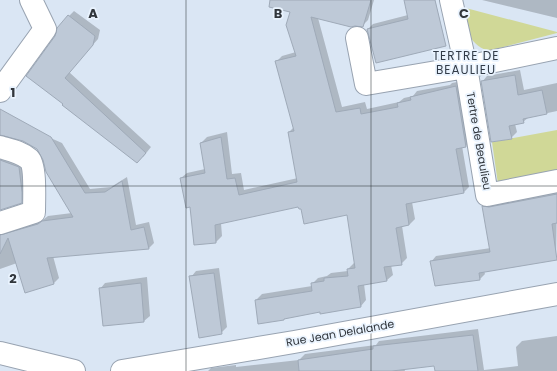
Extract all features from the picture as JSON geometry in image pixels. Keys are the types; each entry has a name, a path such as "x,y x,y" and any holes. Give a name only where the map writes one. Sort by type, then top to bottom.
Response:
{"street":[{"path":"0,91 45,29 32,0"},
{"name":"Tertre de Beaulieu","path":"451,0 466,67 487,195 557,181"},
{"path":"357,38 366,84 466,67 557,48"},
{"path":"0,147 19,153 30,160 33,169 34,212 0,223"},
{"name":"Rue Jean Delalande","path":"122,371 557,294"},
{"path":"0,353 74,371"}],"green space":[{"path":"462,7 557,33 488,51 471,39"},
{"path":"557,130 557,174 498,184 492,142"}],"building":[{"path":"270,0 371,0 363,27 351,27 311,17 336,112 360,108 361,114 398,107 397,103 411,100 410,97 456,86 466,147 456,149 464,193 406,204 409,225 396,228 402,265 384,267 387,281 358,286 361,307 320,314 320,312 258,324 255,300 312,291 311,283 324,281 324,278 348,276 347,269 355,268 347,215 304,224 301,209 298,207 215,225 216,243 194,245 190,207 186,208 180,178 205,173 200,143 221,137 227,179 235,178 239,195 297,182 288,132 294,131 275,61 296,56 286,25 290,12 269,7"},
{"path":"404,0 435,0 446,46 376,63 367,29 408,19"},
{"path":"68,15 95,36 93,45 65,78 146,153 137,163 26,76 55,36 57,28"},
{"path":"515,75 518,95 542,90 547,114 523,119 524,123 509,126 512,139 491,142 481,81"},
{"path":"0,109 51,137 85,193 105,192 122,181 131,230 144,227 149,249 47,258 54,284 25,293 8,238 0,254 0,235 38,224 42,221 73,217 46,172 43,160 37,149 23,141 0,135"},
{"path":"0,160 19,167 22,203 0,210"},
{"path":"557,194 557,223 552,224 557,260 479,273 480,280 435,286 430,261 490,252 482,206 489,207"},
{"path":"214,273 222,334 199,338 189,276"},
{"path":"141,283 144,322 103,326 99,288"},
{"path":"473,335 478,371 435,371 434,366 392,371 299,371 298,360 373,349 373,346"}],"district":[{"name":"TERTRE DE BEAULIEU","path":"466,63"}]}
